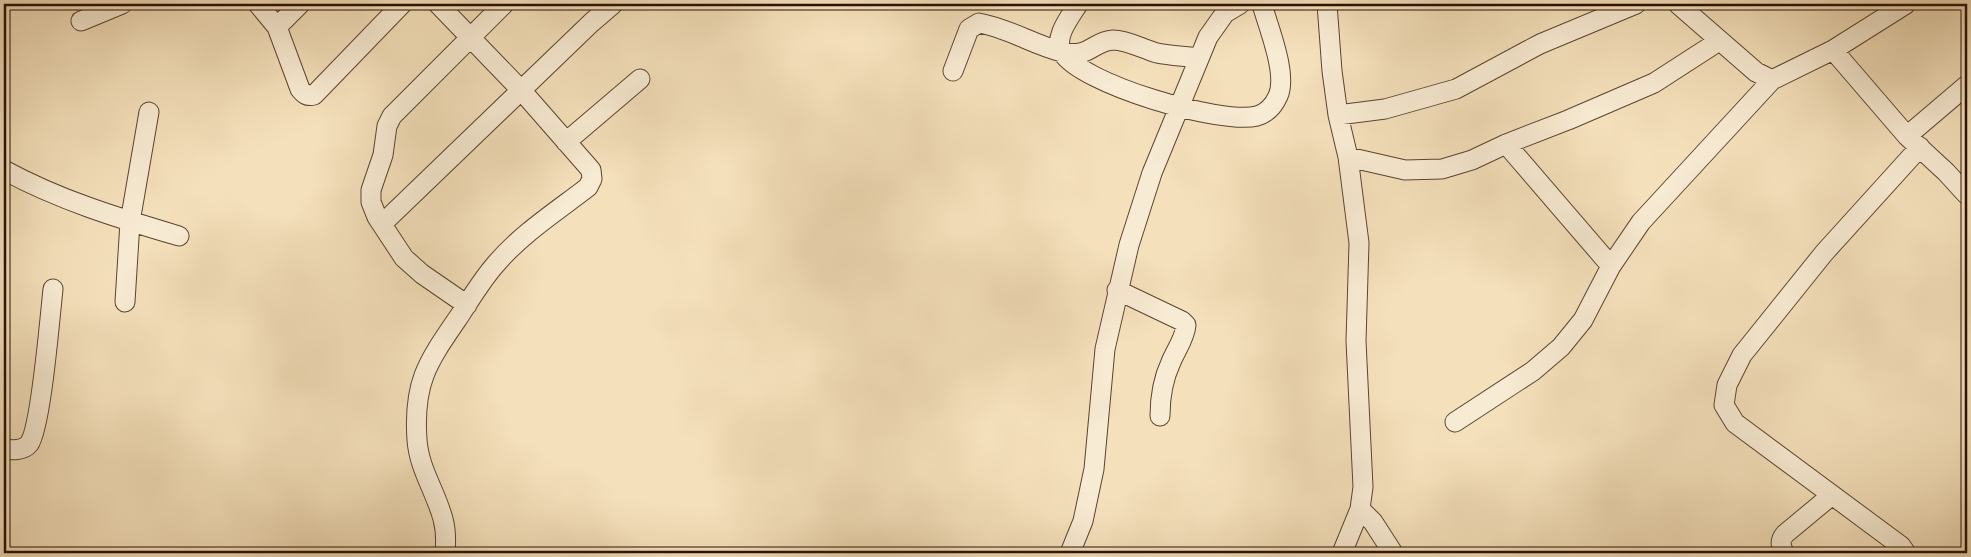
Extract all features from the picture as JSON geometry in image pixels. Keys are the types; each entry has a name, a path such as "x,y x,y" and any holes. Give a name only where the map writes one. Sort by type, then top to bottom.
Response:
{"street":[{"path":"81,21 122,4"},
{"path":"258,4 277,27 300,89 304,94 310,96 402,4"},
{"path":"277,27 300,4"},
{"path":"438,4 521,90 591,170 592,179 588,187 521,240 495,264 430,360 419,389 416,409 417,442 423,471 443,519 446,535 446,553"},
{"path":"467,305 422,274 404,258 382,224 371,202 371,190 383,155 386,126 392,116 504,4"},
{"path":"382,224 521,90 614,4"},
{"path":"1078,4 1062,33 1060,43 1062,52 1076,65 1099,79 1132,93 1216,116 1240,118 1258,116 1270,109 1279,95 1282,82 1262,4"},
{"path":"1070,553 1084,521 1094,469 1105,349 1117,290 1129,245 1152,173 1208,37 1225,13 1240,4"},
{"path":"1327,4 1332,71 1338,115 1348,157 1359,244 1356,341 1363,486 1360,510 1342,553"},
{"path":"1338,115 1385,109 1456,89 1540,44 1636,4"},
{"path":"1678,4 1756,72 1772,80"},
{"path":"1454,422 1533,371 1561,347 1583,320 1610,266 1641,222 1772,80 1833,50 1906,4"},
{"path":"953,71 969,29 979,24 1013,33 1062,52 1086,53 1105,42 1114,40 1159,53 1199,58"},
{"path":"1348,157 1405,170 1442,169 1472,160 1654,83 1719,41"},
{"path":"1833,50 1913,142 1967,194"},
{"path":"566,142 640,79"},
{"path":"1906,553 1902,546 1734,422 1724,405 1728,385 1742,355 1913,142 1967,85"},
{"path":"125,302 130,222 149,112"},
{"path":"1506,144 1610,266"},
{"path":"4,170 39,189 130,222 179,236"},
{"path":"4,449 21,449 29,444 33,434 38,413 53,289"},
{"path":"1117,290 1182,321 1186,325 1184,336 1163,383 1160,416"},
{"path":"1784,553 1781,539 1785,534 1832,495"},
{"path":"1360,510 1373,522 1393,553"}]}
